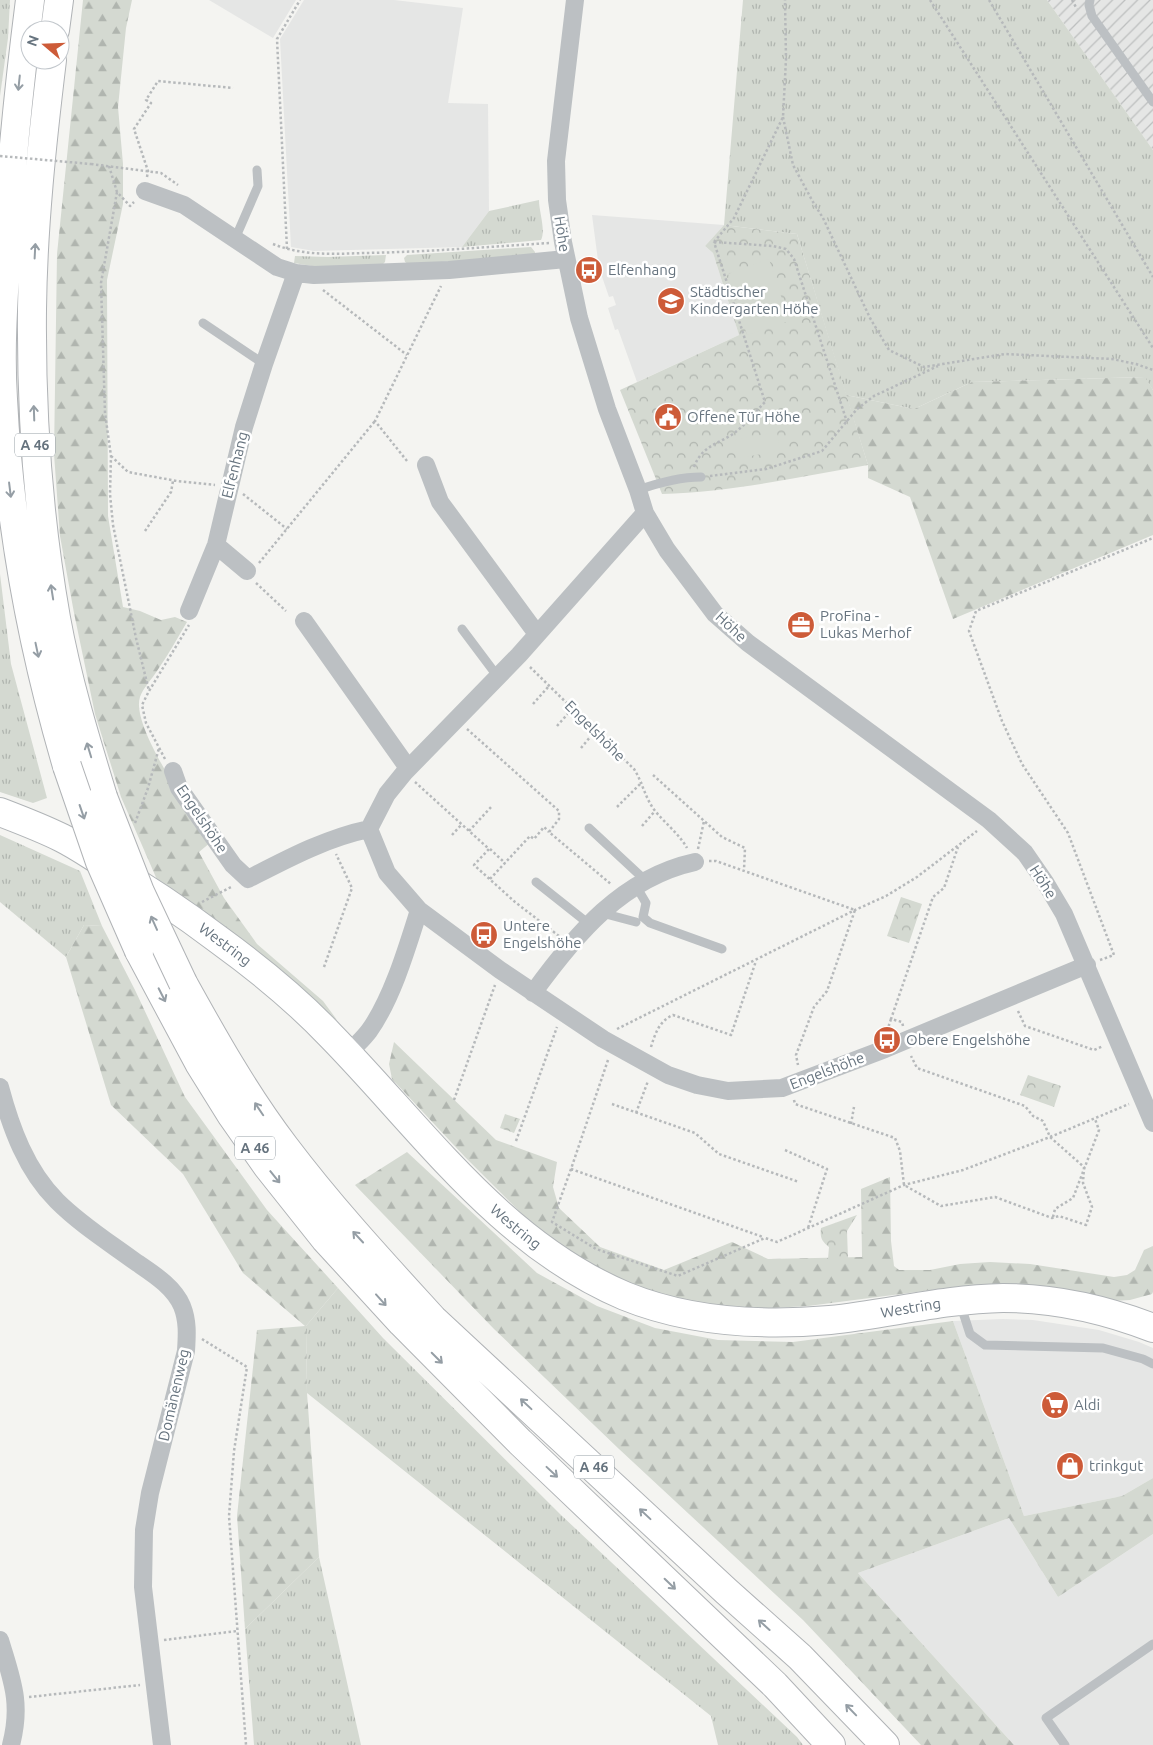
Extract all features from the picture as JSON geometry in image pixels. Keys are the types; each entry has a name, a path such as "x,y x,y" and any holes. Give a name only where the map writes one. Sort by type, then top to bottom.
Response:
{"main road":[{"name":"A 46","path":"30,0 9,196 3,301 3,397 7,465 18,547 42,675 67,766 100,862 139,951 199,1063 232,1116 267,1166 325,1239 402,1323 513,1435 775,1685 831,1745"},
{"path":"56,20 59,0"},
{"name":"A 46","path":"51,70 39,194 32,307 32,372 36,458 44,541 56,618 79,717 103,797 140,892 183,983 227,1060 284,1146 349,1228 433,1319 726,1591 800,1657 885,1745"},
{"name":"Westring","path":"0,812 64,839 131,878 182,912 261,971 329,1033 446,1162 505,1219 538,1247 574,1271 626,1296 664,1308 704,1317 743,1322 832,1320 960,1300 1004,1298 1053,1301 1089,1307 1153,1328"}],"street":[{"name":"Höhe","path":"575,0 556,161 557,200 564,250 579,318 607,409 645,513 667,550 715,614 748,643 989,820 1025,853 1064,914 1153,1123"},
{"path":"145,191 184,205 277,267 296,273 314,275 449,270 564,250"},
{"name":"Elfenhang","path":"188,611 216,545 244,427 296,273"},
{"path":"426,464 440,502 537,634"},
{"path":"248,879 316,845 347,834 369,829 387,794 406,770 519,655 645,513"},
{"path":"216,545 251,574"},
{"path":"304,621 406,770"},
{"name":"Engelshöhe","path":"173,771 179,788 233,865 248,879"},
{"name":"Engelshöhe","path":"369,829 387,873 419,910 500,970 608,1042 668,1075 697,1085 728,1091 782,1088 906,1040 1087,965"},
{"path":"533,993 570,944 602,912 635,887 675,866 695,862"},
{"path":"348,1054 369,1031 387,997 401,964 419,910"},
{"name":"Domänenweg","path":"0,1087 9,1121 19,1144 42,1182 56,1200 76,1219 169,1287 181,1304 186,1317 188,1330 186,1351 150,1493 144,1530 143,1587 162,1745"},
{"path":"0,1640 16,1699 15,1728 11,1745"}],"lane":[{"path":"1090,0 1089,5 1092,16 1153,102"},
{"path":"235,239 258,186 257,170"},
{"path":"203,323 264,364"},
{"path":"638,490 660,482 701,477"},
{"path":"462,629 498,677"},
{"path":"589,828 646,902 643,917 650,923 722,949"},
{"path":"536,882 589,924"},
{"path":"602,912 636,922"},
{"path":"960,1300 970,1334 985,1345 1103,1348 1144,1359 1153,1364"},
{"path":"1065,1745 1046,1718 1153,1644"}],"path":[{"path":"287,250 277,39 300,0"},
{"path":"786,0 786,59 783,117 793,166 812,202 823,218 870,318 889,350 924,367 1005,354 1112,359 1153,370"},
{"path":"930,0 1153,348"},
{"path":"989,0 1153,277"},
{"path":"148,171 134,129 151,103 146,100 158,81 233,88"},
{"path":"714,242 734,218 783,117"},
{"path":"0,156 148,171 162,174 184,189"},
{"path":"109,166 118,192 101,283 105,413 111,456 110,494 113,525 149,691"},
{"path":"714,242 773,246 786,249 794,259 846,422"},
{"path":"691,477 697,460 704,450 737,431 765,402 714,242"},
{"path":"272,244 287,250 314,254 564,250"},
{"path":"286,611 251,574 375,421 449,270"},
{"path":"314,275 324,291 407,355"},
{"path":"701,477 766,470 822,452 858,409 874,396 942,365"},
{"path":"375,421 407,461"},
{"path":"111,456 128,472 173,480 230,485 287,529"},
{"path":"145,531 171,492 173,480"},
{"path":"1087,965 1114,955 1068,833 1022,764 1002,721 969,631 976,611 1153,538"},
{"path":"173,771 146,723 142,705 189,626 188,611"},
{"name":"Engelshöhe","path":"519,655 634,769 642,782 646,797 655,811 682,839 695,862"},
{"path":"533,704 549,686"},
{"path":"557,726 573,708"},
{"path":"457,720 559,811 559,820 549,832"},
{"path":"580,748 596,730"},
{"path":"406,770 505,863"},
{"path":"653,775 722,838 745,848 744,871"},
{"path":"618,807 642,782"},
{"path":"469,831 492,806"},
{"path":"642,826 655,811"},
{"path":"764,1238 678,1276 596,1249 552,1222 608,1042 620,1027 886,896 917,877 989,820"},
{"path":"704,821 695,862 716,861 855,910"},
{"path":"452,835 462,824"},
{"path":"490,879 530,836 534,839 544,827 635,887"},
{"path":"324,967 352,888 329,841"},
{"path":"958,846 944,888 933,897 891,1018 902,1022 906,1040 917,1068 1025,1106 1033,1116 1043,1121 1050,1137 1084,1166"},
{"path":"489,849 474,864 515,902 570,944"},
{"path":"182,912 248,879"},
{"path":"855,910 827,991 814,1007 796,1055 795,1104 895,1138 900,1152 904,1185"},
{"path":"636,1113 658,1028 662,1022 672,1016 732,1035 756,960"},
{"path":"454,1100 500,970"},
{"path":"1010,996 1025,1026 1094,1050 1118,1039"},
{"path":"516,1141 559,1024"},
{"path":"570,1169 777,1242 904,1185 963,1170 1096,1119 1142,1098"},
{"path":"612,1104 695,1133 719,1154 799,1182"},
{"path":"851,1124 854,1107"},
{"path":"1052,1218 1056,1209 1073,1198 1099,1130 1096,1119"},
{"path":"785,1150 827,1169 808,1228"},
{"path":"904,1185 941,1206 995,1198 1052,1218 1059,1216 1086,1225 1092,1207 1083,1183 1084,1166"},
{"path":"188,1330 247,1366 234,1451 229,1516 246,1745"},
{"path":"149,1642 237,1630"},
{"path":"16,1699 154,1683"}],"shaded area":[{"path":"209,0 296,0 273,38"},
{"path":"304,0 394,0 463,8 448,103 488,104 489,211 462,247 314,251 291,247 280,39"},
{"path":"1047,0 1153,0 1153,150"},
{"name":"Städtischer Kindergarten Höhe","path":"592,215 724,225 705,246 713,253 739,335 637,382 618,329 615,330 608,308 616,305 613,296 609,297 599,268"},
{"path":"1033,1320 1099,1330 1153,1348 1153,1478 1122,1496 1024,1516 953,1321"},
{"path":"1009,1518 1058,1597 1153,1534 1153,1745 1014,1745 858,1573"}],"green space":[{"path":"0,0 10,0 8,38 0,96"},
{"path":"83,0 132,0 126,28 118,107 123,164 123,204 107,280 108,516 123,607 140,611 161,620 175,617 187,622 141,694 139,711 144,729 165,771 211,842 199,852 224,898 257,944 323,1001 337,1020 317,1009 158,882 121,797 95,714 60,536 54,454 57,254"},
{"path":"743,0 1047,0 1153,150 1153,390 1144,377 972,382 914,409 846,395 797,234 724,225"},
{"path":"539,200 543,226 541,240 462,247 489,211"},
{"path":"724,225 797,234 868,465 740,487 662,494 620,390 739,335 713,253 705,246"},
{"path":"531,247 535,252 535,256 410,265 405,262 404,258 407,255"},
{"path":"386,255 385,262 382,265 318,267 294,263 295,256"},
{"path":"769,259 789,321 747,335 728,274"},
{"path":"1145,377 1153,390 1153,535 953,619 910,497 868,478 868,465 846,395 914,409 972,382"},
{"path":"777,432 780,451 738,458 735,440"},
{"path":"0,574 11,664 47,798 33,803 0,792"},
{"path":"0,835 80,871 102,926 84,925 66,957 0,902"},
{"path":"901,897 922,904 909,943 887,936"},
{"path":"84,925 102,926 135,990 185,1097 267,1210 338,1288 306,1326 307,1393 319,1557 245,1629 237,1516 257,1330 305,1326 243,1273 183,1174 111,1105 66,957"},
{"path":"394,1042 496,1140 557,1162 553,1187 559,1208 600,1247 664,1270 732,1242 768,1259 862,1257 861,1189 890,1177 891,1241 894,1266 899,1270 930,1270 960,1264 990,1262 1030,1264 1114,1277 1127,1275 1135,1270 1144,1250 1153,1246 1153,1292 1152,1294 1130,1300 1113,1301 1048,1287 1002,1284 955,1287 808,1306 737,1310 654,1294 587,1264 530,1222 465,1157 392,1079 389,1064"},
{"path":"1028,1075 1061,1086 1054,1107 1020,1095"},
{"path":"505,1114 520,1119 514,1133 500,1128"},
{"path":"407,1152 537,1273 597,1306 655,1328 718,1340 793,1342 953,1321 1024,1516 1122,1496 1153,1478 1153,1534 1058,1597 1009,1518 858,1573 1014,1745 921,1745 803,1620 619,1449 494,1329 355,1185"},
{"path":"857,1215 847,1231 848,1259 828,1259 829,1247 822,1239 821,1228"},
{"path":"338,1288 383,1338 560,1514 797,1737 803,1745 718,1745 711,1716 307,1393 306,1326"},
{"path":"319,1557 361,1745 254,1745 245,1629"}],"place":[{"name":"Elfenhang","path":"589,270"},
{"name":"Städtischer Kindergarten Höhe","path":"671,301"},
{"name":"Offene Tür Höhe","path":"668,417"},
{"name":"ProFina - Lukas Merhof","path":"801,625"},
{"name":"Untere Engelshöhe","path":"484,935"},
{"name":"Obere Engelshöhe","path":"887,1040"},
{"name":"Aldi","path":"1055,1405"},
{"name":"trinkgut","path":"1070,1466"}]}
